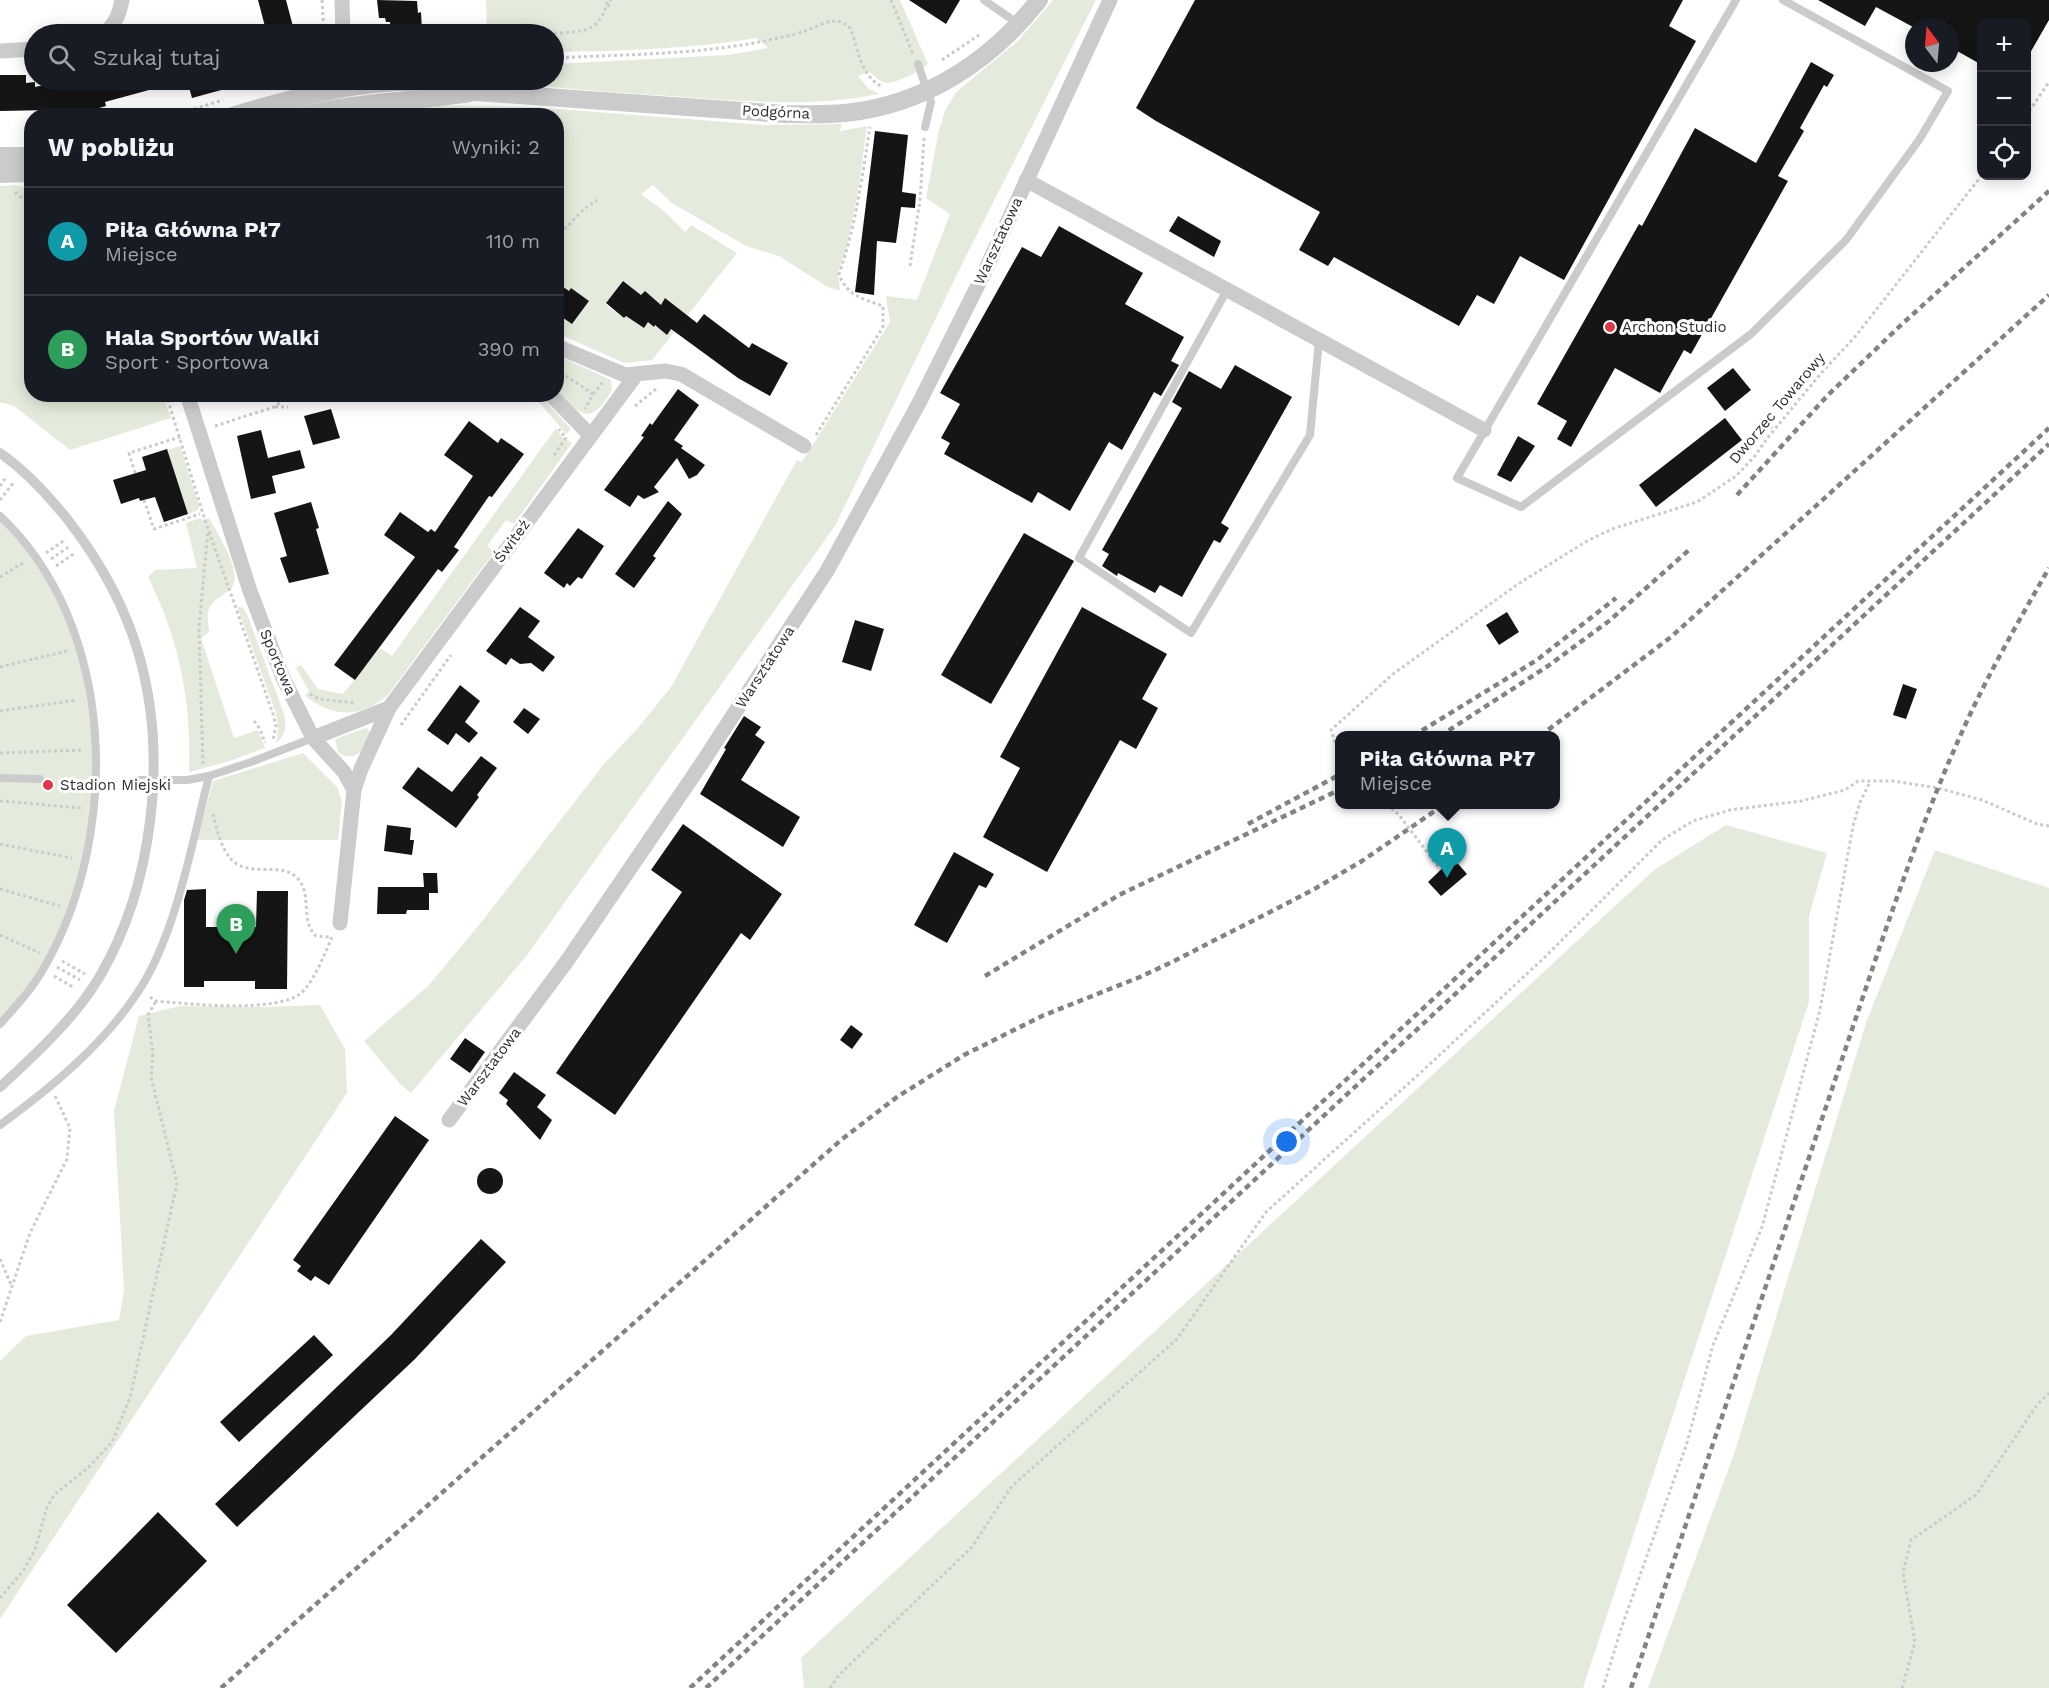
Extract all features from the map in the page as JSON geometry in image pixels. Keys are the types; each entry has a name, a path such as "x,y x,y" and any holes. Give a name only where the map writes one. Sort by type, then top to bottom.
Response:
{"street":[{"path":"113,24 118,17 122,0"},
{"path":"342,0 343,24"},
{"name":"Podgórna","path":"468,90 785,114 826,114 880,108 928,91 977,62 1003,40 1039,0"},
{"name":"Warsztatowa","path":"449,1120 567,961 702,763 827,571 919,403 983,275 1110,0"},
{"path":"0,51 24,50"},
{"name":"Podgórna","path":"346,97 383,90"},
{"path":"261,108 305,96 346,97"},
{"path":"318,108 346,97"},
{"path":"0,156 24,156"},
{"path":"4,181 24,175"},
{"name":"Warsztatowa","path":"1026,180 1484,430"},
{"path":"564,350 618,374 636,375 665,371 681,374 804,446"},
{"name":"Świteź","path":"354,790 361,769 389,708 636,375"},
{"name":"Sportowa","path":"190,402 250,591 283,678 313,738 344,772 354,790"},
{"path":"557,402 590,435"},
{"path":"0,453 22,471 58,507 82,538 106,576 126,618 139,656 152,733 153,780 145,855 132,901 116,942 92,987 75,1010 28,1061 0,1087"},
{"path":"313,738 389,708"},
{"path":"340,923 354,790"}],"lane":[{"path":"984,0 1018,24"},
{"path":"1736,0 1457,478 1521,507 1751,334 1846,240 1919,140 1948,90 1783,0"},
{"path":"918,64 931,102 925,127"},
{"path":"1227,290 1079,558 1191,633 1310,435 1319,340"},
{"path":"0,516 40,563 58,594 78,648 91,699 95,749 95,810 86,861 70,909 47,961 32,987 0,1023"},
{"path":"139,780 188,780 209,776 313,738"},
{"path":"0,1125 33,1101 94,1044 138,992 159,951 183,878 209,776"},
{"path":"0,778 40,779"}],"path":[{"path":"322,0 323,24"},
{"path":"564,32 597,26 609,0"},
{"path":"891,0 918,64"},
{"path":"564,58 744,46 806,31 837,20 851,29 865,70 871,80 888,88"},
{"path":"940,62 980,34"},
{"path":"2031,109 2049,82"},
{"path":"804,446 807,448 883,327 883,306 854,296 847,290 839,274 848,248 858,203 870,126"},
{"path":"910,266 920,200 925,127"},
{"name":"Dworzec Towarowy","path":"1335,742 1331,730 1393,674 1518,584 1587,541 1612,530 1697,502 1736,476 1823,371 1854,338 1978,180"},
{"path":"4,181 24,200"},
{"path":"564,230 584,209 597,200"},
{"path":"564,374 593,394 577,424"},
{"path":"630,413 657,388"},
{"path":"169,402 208,529 273,714 276,726 270,755"},
{"path":"199,431 273,407 280,402"},
{"path":"273,407 288,407"},
{"path":"1760,419 1774,429"},
{"path":"554,455 566,438 559,429"},
{"path":"135,474 129,453 180,437"},
{"path":"0,500 22,471"},
{"path":"144,500 154,529 200,514"},
{"path":"208,529 199,627 203,765 209,776"},
{"path":"0,577 40,563 82,538"},
{"path":"40,563 82,538"},
{"path":"40,563 82,538"},
{"path":"0,667 78,648"},
{"path":"398,730 452,654"},
{"path":"304,689 319,699 360,704"},
{"path":"0,711 91,699"},
{"path":"254,722 260,729 270,755"},
{"path":"0,753 95,749"},
{"path":"830,1688 839,1675 972,1547 1011,1487 1177,1339 1266,1212 1536,965 1662,840 1693,821 1730,810 1801,801 1845,790 1858,781 1893,781 1938,788 1982,800 2037,824 2049,826"},
{"path":"1603,1688 1622,1626 1687,1443 1713,1345 1762,1227 1820,1010 1853,826 1860,802 1870,782"},
{"path":"0,801 95,810"},
{"path":"1393,809 1440,869"},
{"path":"212,811 230,858 243,867 261,871 282,870 299,879 304,891 311,931 316,936 332,937"},
{"path":"0,844 86,861"},
{"path":"0,889 70,909"},
{"path":"138,992 156,1001 224,1005 282,1002 301,993 318,969 340,923"},
{"path":"0,935 92,987"},
{"path":"47,961 92,987"},
{"path":"47,961 92,987"},
{"path":"0,1598 23,1571 35,1550 47,1507 55,1494 89,1467 112,1442 130,1398 177,1183 151,1077 153,1054 148,1016 156,1001"},
{"path":"0,1322 30,1233 67,1159 70,1128 49,1087"},
{"path":"0,1259 13,1289"},
{"path":"1902,1688 1916,1642 1903,1573 1911,1540 1976,1495 2037,1405 2049,1393"}],"green space":[{"path":"486,0 900,0 928,64 909,76 887,83 870,72 858,76 868,88 879,94 827,101 749,101 564,89 564,63 728,55 768,48 757,38 656,49 564,52 564,24 487,24"},
{"path":"1053,0 1096,0 965,258 835,526 527,955 411,1093 400,1084 364,1041 428,986 483,920 604,764 637,729 671,687 797,460 802,462 890,322 886,296 917,300 950,214 926,198 939,130 945,111 956,92 1017,42"},
{"path":"411,105 546,108 408,108"},
{"path":"564,109 764,125 842,124 840,131 867,126 858,192 847,247 838,272 840,291 826,286 779,256 746,246 672,203 653,185 641,194 665,212 685,232 691,225 737,253 652,360 624,363 564,336 564,319 572,324 589,301 571,288 569,291 564,287","holes":["623,281 641,295 645,292 661,305 666,298 683,313 654,327 648,322 643,328 605,304"]},
{"path":"0,186 24,187 24,402 165,402 171,418 70,450 14,406 0,402"},
{"path":"564,358 611,380 612,390 598,409 586,414 573,407 564,398"},
{"path":"539,402 546,402 570,428 566,434"},
{"path":"556,428 562,437 572,443 514,524 506,520 487,546 494,552 387,696 366,709 346,712 326,708 305,696 309,691 296,668 301,665 318,689 343,694 380,648 392,656"},
{"path":"180,446 199,506 198,510 188,514 167,450"},
{"name":"Stadion Miejski","path":"0,516 44,570 80,655 96,761 84,867 45,965 0,1024"},
{"path":"201,518 202,520 209,518 226,549 235,576 232,587 210,607 209,632 201,638 234,738 258,730 265,748 230,761 189,772 186,696 181,672 168,624 148,577 155,570 197,568 186,523"},
{"path":"237,606 243,608 247,614 284,714 285,730 276,743 278,728 276,713"},
{"path":"366,728 369,730 369,736 360,752 349,756 338,752 335,739"},
{"path":"303,753 337,787 342,801 338,840 197,840 213,781"},
{"path":"1726,825 1827,853 1809,916 1809,1002 1583,1688 804,1688 801,1658 1654,870"},
{"path":"1935,850 2049,888 2049,1688 1648,1688 1735,1451 1867,1020"},
{"path":"320,1005 345,1049 347,1093 0,1619 0,1361 26,1336 119,1320 124,1290 114,1111 139,1016 180,1006"}],"building":[{"path":"258,0 286,0 292,24 264,24"},
{"path":"377,0 417,1 422,24 390,24 386,22 385,18 379,18"},
{"path":"909,0 960,0 946,24"},
{"path":"1195,0 1683,0 1669,26 1696,41 1564,280 1520,256 1494,304 1477,295 1459,326 1334,257 1328,266 1299,250 1320,212 1136,108"},
{"path":"1818,0 2049,0 2049,20 2031,51 2031,18 1977,18 1977,62 1959,52 1959,18 1905,18 1905,23 1876,7 1865,26"},
{"path":"1811,62 1834,75 1827,87 1824,85 1800,128 1804,131 1778,176 1788,181 1691,354 1684,350 1660,393 1615,368 1571,447 1557,439 1567,421 1537,404 1639,224 1642,226 1695,128 1756,163"},
{"path":"0,75 24,75 24,90 149,90 105,102 106,106 99,108 24,108 24,111 0,111"},
{"path":"190,90 221,90 192,98"},
{"path":"875,131 908,135 902,192 916,194 915,208 901,207 896,243 877,241 874,295 855,292"},
{"path":"1178,216 1221,241 1214,257 1169,231"},
{"path":"1059,226 1143,273 1125,304 1184,337 1171,361 1179,365 1161,396 1154,392 1122,450 1109,442 1070,511 1038,492 1032,503 944,454 950,443 941,438 960,404 940,393 1022,247 1041,257"},
{"path":"623,281 641,295 645,291 661,305 665,298 697,323 704,314 749,348 752,343 788,363 770,396 738,378 671,329 667,335 648,322 644,328 626,316 624,318 606,303"},
{"path":"564,288 569,291 571,288 589,301 572,324 564,318"},
{"path":"1235,365 1292,397 1221,523 1229,528 1220,543 1214,540 1182,597 1160,585 1155,593 1118,573 1117,576 1102,566 1109,554 1102,550 1182,408 1172,402 1189,371 1221,389"},
{"path":"1733,368 1751,390 1725,411 1707,388"},
{"path":"678,389 699,405 674,440 683,446 681,448 705,465 697,475 689,479 677,458 654,487 659,492 644,499 638,495 630,507 604,490 644,437 641,436 650,423 652,425"},
{"path":"331,409 340,438 313,445 304,416"},
{"path":"1725,418 1742,440 1656,507 1639,485"},
{"path":"469,421 498,443 501,438 524,454 492,497 489,496 454,547 459,550 442,572 438,569 355,680 334,665 415,557 384,535 400,512 428,532 431,529 435,532 473,476 444,455"},
{"path":"261,430 268,458 300,450 305,468 272,476 276,493 251,499 237,436"},
{"path":"1518,436 1535,446 1511,482 1497,475"},
{"path":"167,449 188,514 164,522 155,497 140,501 139,498 121,504 113,480 146,470 142,457"},
{"path":"668,501 682,514 653,556 656,558 634,588 615,574"},
{"path":"311,502 329,574 289,583 280,558 287,556 274,513"},
{"path":"578,528 604,546 582,579 578,577 570,586 567,583 564,588 544,573"},
{"path":"1024,533 1074,561 991,704 941,675"},
{"path":"520,607 540,621 528,637 555,657 543,672 531,663 520,664 511,658 506,665 486,651"},
{"path":"1082,607 1167,654 1142,699 1158,708 1136,749 1120,740 1047,872 983,837 1020,768 1000,757"},
{"path":"1507,612 1519,632 1499,645 1486,625"},
{"path":"855,620 884,629 871,671 842,662"},
{"path":"1903,684 1917,689 1906,719 1893,715"},
{"path":"460,685 480,701 465,722 478,733 469,743 456,733 448,745 427,730"},
{"path":"524,708 540,719 528,734 513,722"},
{"path":"744,716 761,727 755,735 765,742 741,780 800,817 783,847 700,794"},
{"path":"481,756 497,768 456,828 402,788 418,767 452,792"},
{"path":"683,824 782,894 750,940 741,933 615,1115 556,1073 682,892 651,870"},
{"path":"387,825 411,828 410,840 414,840 412,855 384,851"},
{"path":"954,852 994,874 986,888 979,885 947,943 914,925"},
{"path":"1453,858 1467,874 1441,896 1428,882"},
{"path":"423,873 437,873 438,893 429,893 429,910 407,910 406,914 377,914 378,887 424,887"},
{"path":"206,889 206,927 256,927 257,891 288,891 287,989 255,989 255,981 204,981 204,987 184,987 184,900 187,890"},
{"path":"851,1025 863,1034 852,1049 840,1040"},
{"path":"465,1038 485,1052 470,1073 450,1059"},
{"path":"514,1072 546,1095 537,1107 552,1120 540,1140 506,1104 508,1100 499,1093"},
{"path":"395,1116 429,1140 329,1285 315,1276 311,1281 297,1271 301,1266 293,1260"},
{"path":"490,1168 499,1172 503,1181 499,1190 490,1194 481,1190 477,1181 481,1172"},
{"path":"481,1239 506,1262 415,1359 237,1527 215,1504 391,1335"},
{"path":"314,1335 333,1355 239,1442 220,1422"},
{"path":"158,1512 207,1561 116,1653 67,1605"}],"railway":[{"path":"1737,495 1828,395 1901,325 2049,191"},
{"path":"1547,731 1671,637 2049,295"},
{"path":"690,1688 2049,428"},
{"path":"706,1688 2049,444"},
{"path":"1448,731 1548,666 1609,621 1690,549"},
{"path":"1631,1688 1880,946 1917,843 1968,719 2001,653 2049,568"},
{"path":"1421,731 1537,660 1616,598"},
{"path":"1248,824 1335,777"},
{"path":"985,976 1119,895 1335,792"},
{"path":"221,1688 841,1140 897,1097 964,1055 1042,1016 1140,977 1311,891 1362,861 1438,809"}],"place":[{"name":"Archon Studio","path":"1610,327"},
{"name":"Stadion Miejski","path":"48,785"},
{"name":"Piła Główna Pł7","path":"1447,878"},
{"name":"Hala Sportów Walki","path":"236,954"}]}
